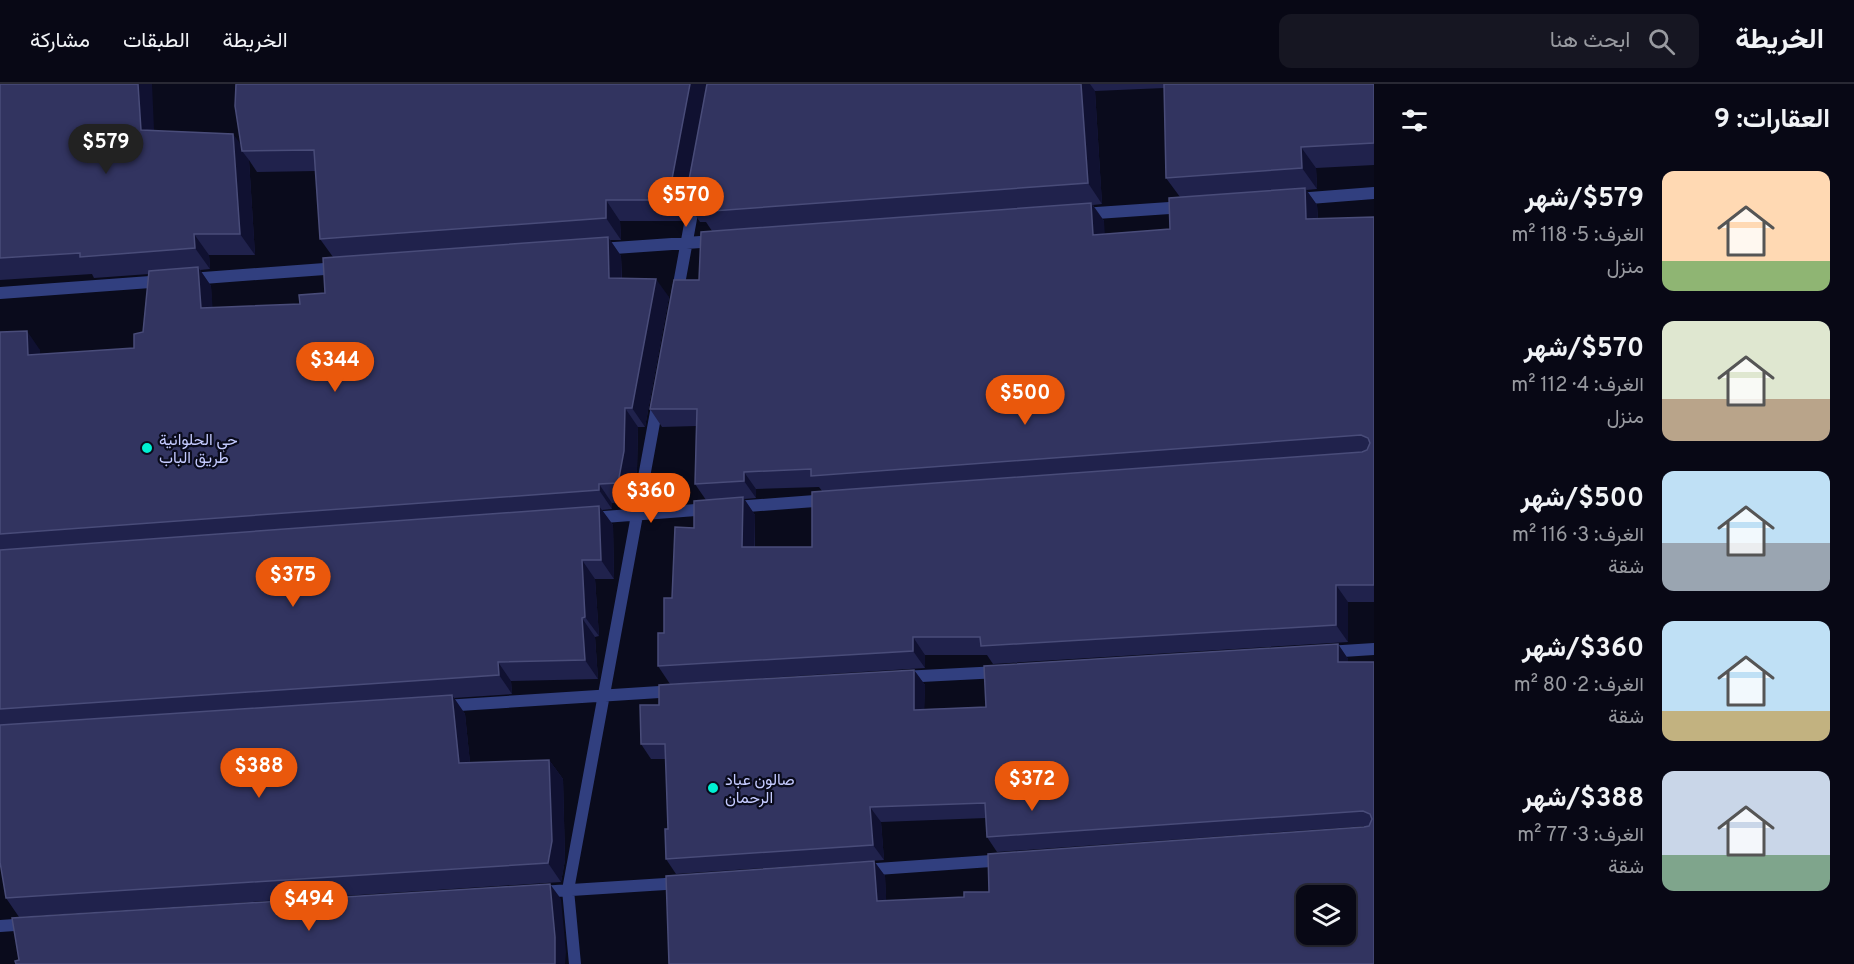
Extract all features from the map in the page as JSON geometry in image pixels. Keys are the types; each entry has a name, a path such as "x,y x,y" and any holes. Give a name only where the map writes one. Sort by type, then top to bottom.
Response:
{"street":[{"path":"676,302 697,186"},
{"path":"1279,200 1374,193"},
{"path":"1066,215 1196,206"},
{"path":"592,250 722,240"},
{"path":"0,293 355,267"},
{"path":"575,964 568,891 661,384"},
{"path":"578,519 839,500"},
{"path":"1315,652 1374,649"},
{"path":"888,678 1007,671"},
{"path":"426,708 687,690"},
{"path":"853,870 1019,859"},
{"path":"533,893 699,881"},
{"path":"0,926 47,923"}],"building":[{"path":"0,84 138,84 141,130 233,134 240,234 194,234 195,248 80,257 80,253 0,258"},
{"path":"236,84 690,84 668,200 606,200 606,218 320,239 314,150 242,151 235,106"},
{"path":"707,84 1081,84 1088,183 699,212 699,201 685,201"},
{"path":"1164,84 1374,84 1374,143 1301,147 1302,168 1166,178"},
{"path":"1305,188 1306,219 1374,217 1374,585 1336,585 1336,625 981,646 980,637 913,637 913,651 658,666 658,633 664,633 664,598 672,598 675,527 694,528 694,501 743,497 742,547 812,547 812,492 1362,452 1367,450 1370,443 1368,438 1361,435 811,476 811,469 744,472 744,481 695,484 697,409 650,409 674,280 699,280 701,232 1091,203 1093,235 1170,229 1169,198"},
{"path":"608,237 609,278 656,279 632,408 625,408 624,451 618,483 599,484 599,490 0,534 0,332 27,331 28,355 134,348 134,334 143,332 149,271 198,267 201,308 300,304 299,295 325,293 323,258"},
{"path":"599,506 601,560 582,560 585,660 498,662 499,675 0,709 0,550"},
{"path":"1338,644 1338,662 1374,662 1374,964 669,964 666,876 874,861 877,901 964,897 964,892 989,892 988,854 1364,827 1369,826 1372,819 1370,814 1363,811 987,837 985,803 870,807 873,845 666,859 665,829 668,829 665,744 641,744 640,705 659,705 659,685 914,670 914,710 986,707 984,666"},
{"path":"452,695 459,763 549,760 552,841 548,863 6,898 0,862 0,725"},
{"path":"550,884 555,964 16,964 15,961 19,960 12,918"}],"place":[{"name":"حي الحلوانية طريق الباب","path":"147,448"},
{"name":"صالون عباد الرحمان","path":"713,788"}]}
